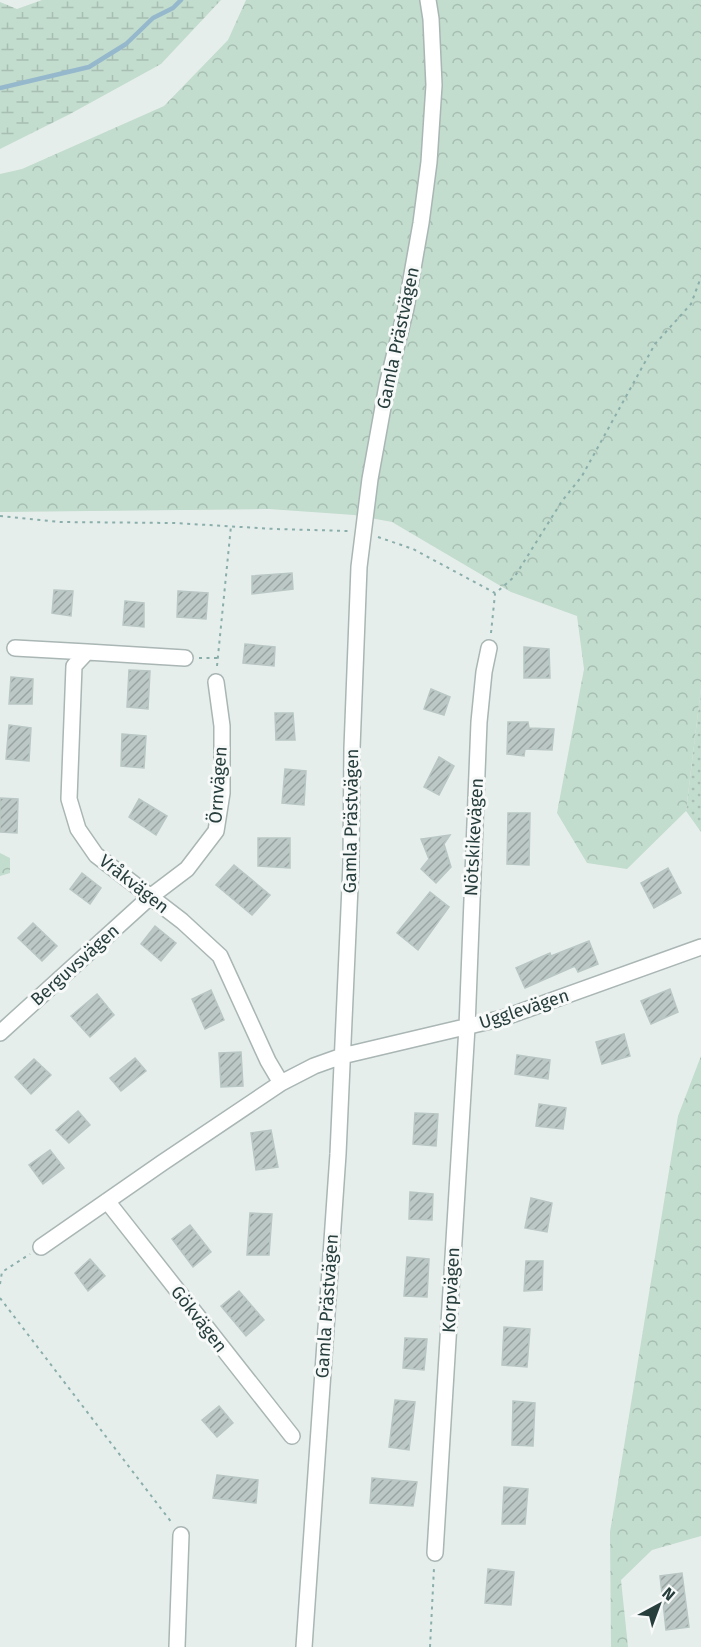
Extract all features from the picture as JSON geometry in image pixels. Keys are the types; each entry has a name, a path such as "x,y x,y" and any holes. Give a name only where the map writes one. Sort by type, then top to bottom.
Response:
{"street":[{"name":"Gamla Prästvägen","path":"304,1647 338,1154 351,864 352,748 359,567 370,479 387,385 406,308 425,192 434,85 428,0"},
{"path":"15,648 185,658"},
{"name":"Nötskikevägen","path":"466,1027 479,722 489,648"},
{"name":"Vråkvägen","path":"87,651 74,666 69,800 78,829 96,855 182,921 220,956 268,1061 281,1083"},
{"name":"Örnvägen","path":"150,897 187,869 216,831 222,793 222,726 216,682"},
{"name":"Berguvsvägen","path":"0,1033 150,897"},
{"name":"Ugglevägen","path":"342,1056 503,1018 701,947"},
{"name":"Korpvägen","path":"435,1553 466,1027"},
{"path":"41,1247 281,1083 314,1066 342,1056"},
{"name":"Gökvägen","path":"107,1201 292,1436"},
{"path":"177,1647 181,1535"}],"path":[{"path":"489,648 495,593 515,576 562,501 582,476 655,344 691,304 701,277"},
{"path":"0,516 60,522 174,523 364,531 413,549 495,593"},
{"path":"216,682 231,526"},
{"path":"185,658 218,658"},
{"path":"0,1284 2,1272 41,1247"},
{"path":"0,1298 181,1535"},
{"path":"430,1647 435,1553"}],"green space":[{"path":"42,0 221,0 161,64 0,149 0,2 17,9"},
{"path":"246,0 701,0 701,688 686,811 627,869 587,863 557,813 584,669 577,616 511,592 392,522 354,515 269,509 0,512 0,174 22,169 164,106 228,40"},
{"path":"701,688 701,832 686,811"},
{"path":"0,853 10,858 10,873 0,876"},
{"path":"701,1056 701,1536 652,1550 621,1580 628,1647 611,1647 610,1532 678,1116"}],"building":[{"path":"292,573 293,589 252,594 252,576"},
{"path":"54,590 73,591 71,616 52,613"},
{"path":"178,591 208,593 206,619 177,617"},
{"path":"125,601 144,603 144,627 123,625"},
{"path":"245,644 275,647 274,666 243,663"},
{"path":"524,647 549,649 550,678 524,678"},
{"path":"129,670 150,671 148,709 127,707"},
{"path":"11,677 33,679 32,704 9,704"},
{"path":"431,689 450,697 444,715 424,709"},
{"path":"275,713 293,713 295,740 276,740"},
{"path":"508,722 528,722 529,728 554,729 552,750 525,749 524,756 507,754"},
{"path":"9,725 31,728 29,761 6,759"},
{"path":"122,734 146,736 144,768 121,766"},
{"path":"439,757 454,766 439,795 424,787"},
{"path":"285,769 306,771 304,805 282,803"},
{"path":"0,798 18,799 17,833 0,832"},
{"path":"139,799 167,816 156,835 129,817"},
{"path":"508,813 530,813 529,865 507,864"},
{"path":"450,835 444,844 451,867 436,883 421,869 429,859 421,839"},
{"path":"258,838 290,838 290,868 258,866"},
{"path":"234,865 270,895 252,915 216,885"},
{"path":"668,868 681,893 654,908 641,883"},
{"path":"82,873 101,888 90,904 70,889"},
{"path":"430,892 449,907 418,950 397,933"},
{"path":"33,923 57,946 42,961 18,938"},
{"path":"155,926 176,943 161,961 141,944"},
{"path":"589,941 598,964 578,972 575,966 525,988 516,968 550,953 551,956"},
{"path":"670,989 678,1012 651,1024 641,1001"},
{"path":"211,990 224,1020 205,1029 192,999"},
{"path":"97,994 114,1015 90,1037 71,1016"},
{"path":"624,1034 630,1056 602,1064 596,1042"},
{"path":"241,1052 243,1086 221,1087 219,1053"},
{"path":"517,1055 550,1060 548,1079 515,1074"},
{"path":"135,1058 146,1071 121,1091 110,1078"},
{"path":"34,1059 51,1075 31,1094 15,1077"},
{"path":"539,1104 566,1108 563,1129 536,1126"},
{"path":"78,1111 90,1125 69,1143 56,1130"},
{"path":"415,1113 438,1114 436,1146 413,1144"},
{"path":"271,1130 278,1167 256,1170 251,1133"},
{"path":"50,1150 64,1168 43,1184 29,1165"},
{"path":"410,1192 433,1194 432,1220 409,1219"},
{"path":"531,1198 552,1203 547,1232 525,1228"},
{"path":"250,1213 272,1214 269,1255 247,1255"},
{"path":"190,1225 211,1252 193,1267 172,1239"},
{"path":"407,1257 429,1259 427,1297 404,1296"},
{"path":"90,1259 105,1276 88,1291 75,1273"},
{"path":"526,1261 543,1261 542,1290 524,1291"},
{"path":"239,1291 264,1320 246,1336 221,1306"},
{"path":"504,1327 530,1329 527,1367 502,1365"},
{"path":"405,1338 427,1339 424,1370 403,1368"},
{"path":"395,1400 415,1402 409,1450 389,1447"},
{"path":"513,1401 535,1403 533,1446 512,1445"},
{"path":"219,1406 233,1423 217,1437 202,1420"},
{"path":"217,1475 258,1480 256,1503 213,1498"},
{"path":"372,1478 417,1482 413,1506 370,1503"},
{"path":"504,1487 528,1489 525,1524 502,1524"},
{"path":"488,1569 514,1572 511,1605 485,1603"},
{"path":"682,1573 689,1627 666,1630 660,1576"}],"waterway":[{"path":"0,88 89,67 126,44 153,18 173,8 181,0"}]}
